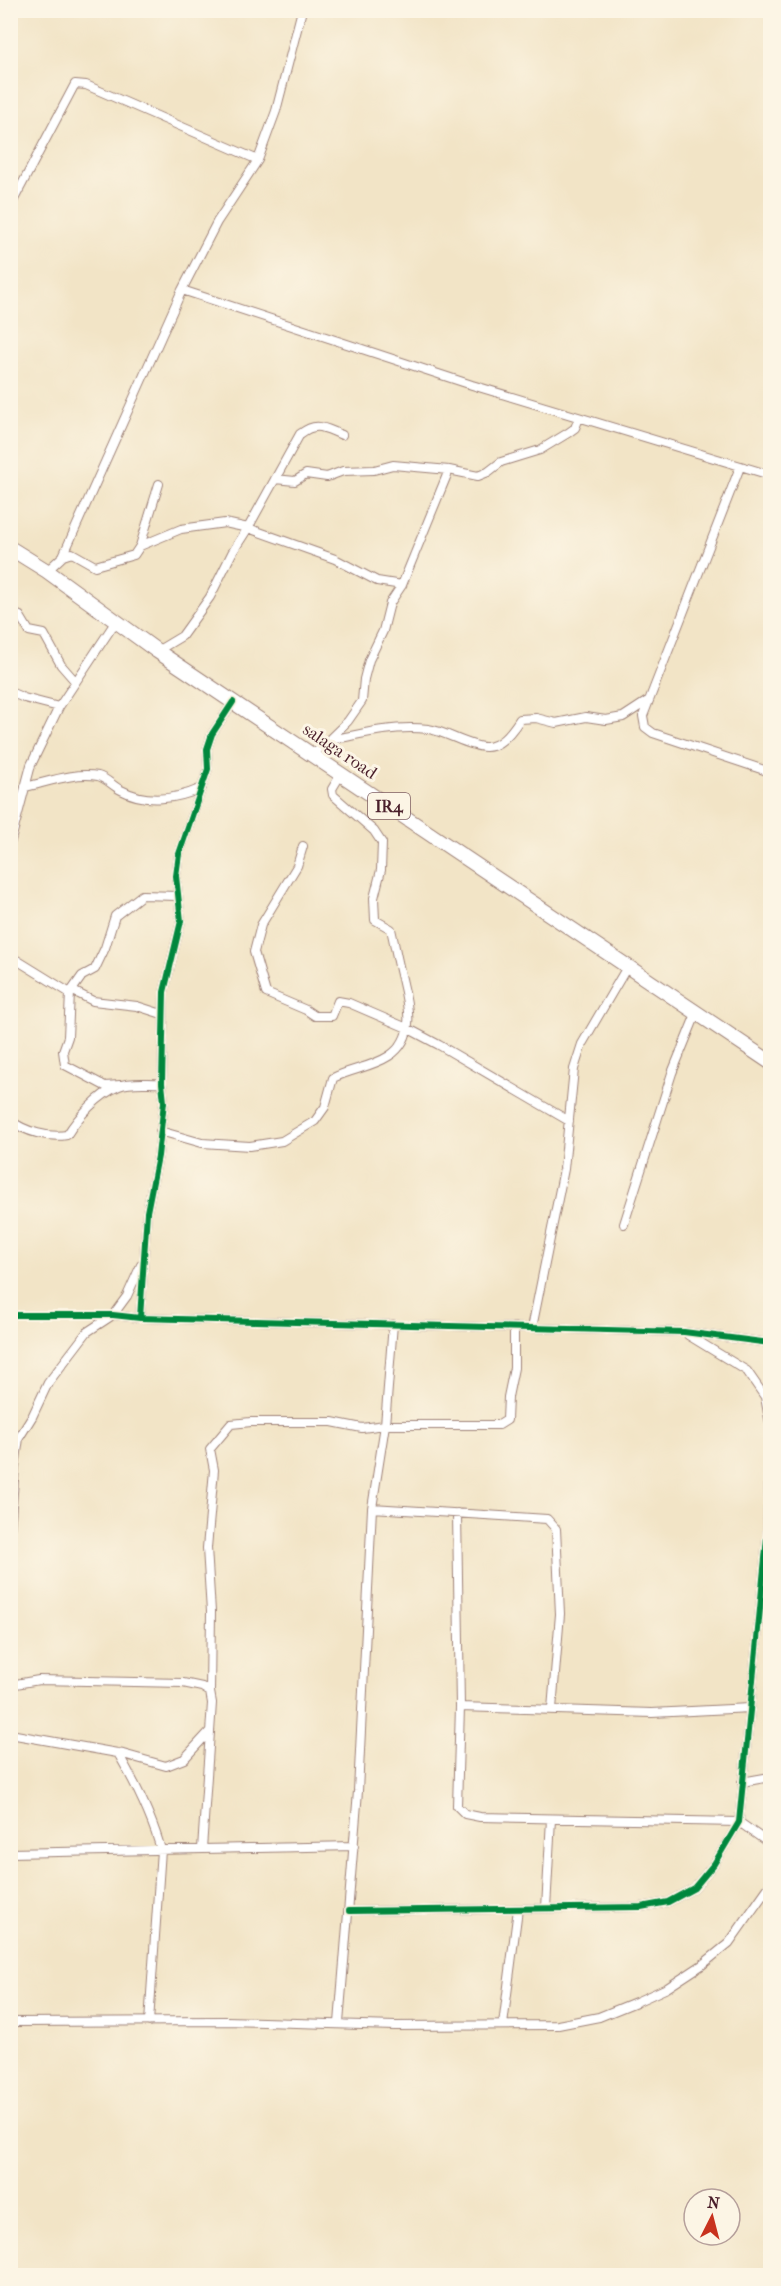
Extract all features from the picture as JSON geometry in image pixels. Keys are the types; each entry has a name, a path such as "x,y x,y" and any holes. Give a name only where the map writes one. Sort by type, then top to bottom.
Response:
{"main road":[{"name":"salaga road","path":"10,548 47,571 157,651 696,1014 771,1062"}],"street":[{"path":"47,571 63,556 182,290 217,222 258,160 276,111 302,10"},
{"path":"10,207 75,84 86,85 258,160"},
{"path":"182,290 471,385 771,475"},
{"path":"275,479 295,481 306,474 327,477 343,471 374,470 393,465 449,470 478,476 501,462 540,450 575,428 579,418"},
{"path":"157,651 182,636 210,597 232,553 300,434 308,428 318,426 342,435"},
{"path":"740,467 643,716 645,727 653,733 771,772"},
{"path":"312,755 348,721 362,701 369,660 383,631 390,603 402,585 449,470"},
{"path":"63,556 72,553 95,566 134,555 140,546 159,484"},
{"path":"140,546 181,529 225,523 248,528 335,559 377,581 402,585"},
{"path":"10,612 20,616 29,631 44,634 61,665 75,681"},
{"path":"10,844 30,765 59,707 116,621"},
{"path":"10,692 59,707"},
{"path":"327,741 383,729 429,729 485,747 498,743 520,719 536,718 555,723 586,717 606,720 624,717 649,700"},
{"path":"140,1318 147,1212 158,1156 164,1102 162,1014 169,964 181,921 176,876 179,854 208,769 207,749 212,734 233,702"},
{"path":"25,787 78,774 100,777 123,792 147,799 182,796 202,788"},
{"path":"160,1131 202,1143 250,1146 282,1142 315,1121 325,1107 333,1078 378,1062 391,1055 402,1044 407,1028 408,1004 391,929 375,920 374,898 381,870 382,843 374,831 333,795 332,789 342,774"},
{"path":"303,846 297,866 261,925 254,952 266,993 315,1016 332,1016 338,1001 349,1003 407,1028 569,1121"},
{"path":"10,880 10,906"},
{"path":"162,1083 105,1086 65,1065 63,1051 68,1037 71,992 82,976 95,969 105,948 115,916 142,895 177,896"},
{"path":"10,954 71,992 93,1001 137,1006 162,1014"},
{"path":"532,1328 564,1169 574,1069 582,1044 627,967"},
{"path":"624,1224 672,1073 696,1014"},
{"path":"10,1120 16,1125 54,1137 67,1135 73,1124 102,1096 120,1085"},
{"path":"10,1531 19,1438 33,1417 48,1383 87,1332 113,1315 127,1296 143,1262"},
{"path":"10,1315 113,1315 140,1318 684,1332 771,1343"},
{"path":"339,2023 354,1846 372,1508 385,1425 393,1324"},
{"path":"202,1849 212,1703 210,1692 211,1612 207,1548 214,1470 210,1449 231,1424 251,1422 332,1422 362,1428 385,1425 499,1425 507,1420 508,1397 514,1368 514,1328"},
{"path":"684,1332 747,1371 765,1397 771,1424"},
{"path":"349,1911 640,1907 668,1902 694,1888 714,1864 739,1821 767,1538 771,1437"},
{"path":"372,1508 547,1519 556,1529 560,1614 552,1709"},
{"path":"457,1513 460,1707 457,1806 465,1814 480,1817 739,1821 771,1844"},
{"path":"10,1685 39,1680 183,1683 202,1687 210,1692"},
{"path":"460,1707 652,1713 750,1708"},
{"path":"10,1734 118,1753 166,1766 184,1759 210,1731"},
{"path":"118,1753 133,1780 157,1834 161,1850 149,2022"},
{"path":"742,1782 771,1777"},
{"path":"546,1908 551,1819"},
{"path":"10,1853 354,1846"},
{"path":"10,2022 339,2023 395,2026 558,2025 599,2017 667,1988 702,1965 729,1943 771,1885"},
{"path":"503,2025 518,1909"}],"cycle path":[{"path":"140,1318 147,1212 158,1156 164,1102 162,1083 164,992 181,921 176,876 179,854 208,769 207,749 212,734 233,702"},
{"path":"10,1315 113,1315 140,1318 684,1332 770,1343"},
{"path":"349,1911 641,1907 668,1902 694,1888 714,1864 739,1822 767,1538 770,1437"}]}
